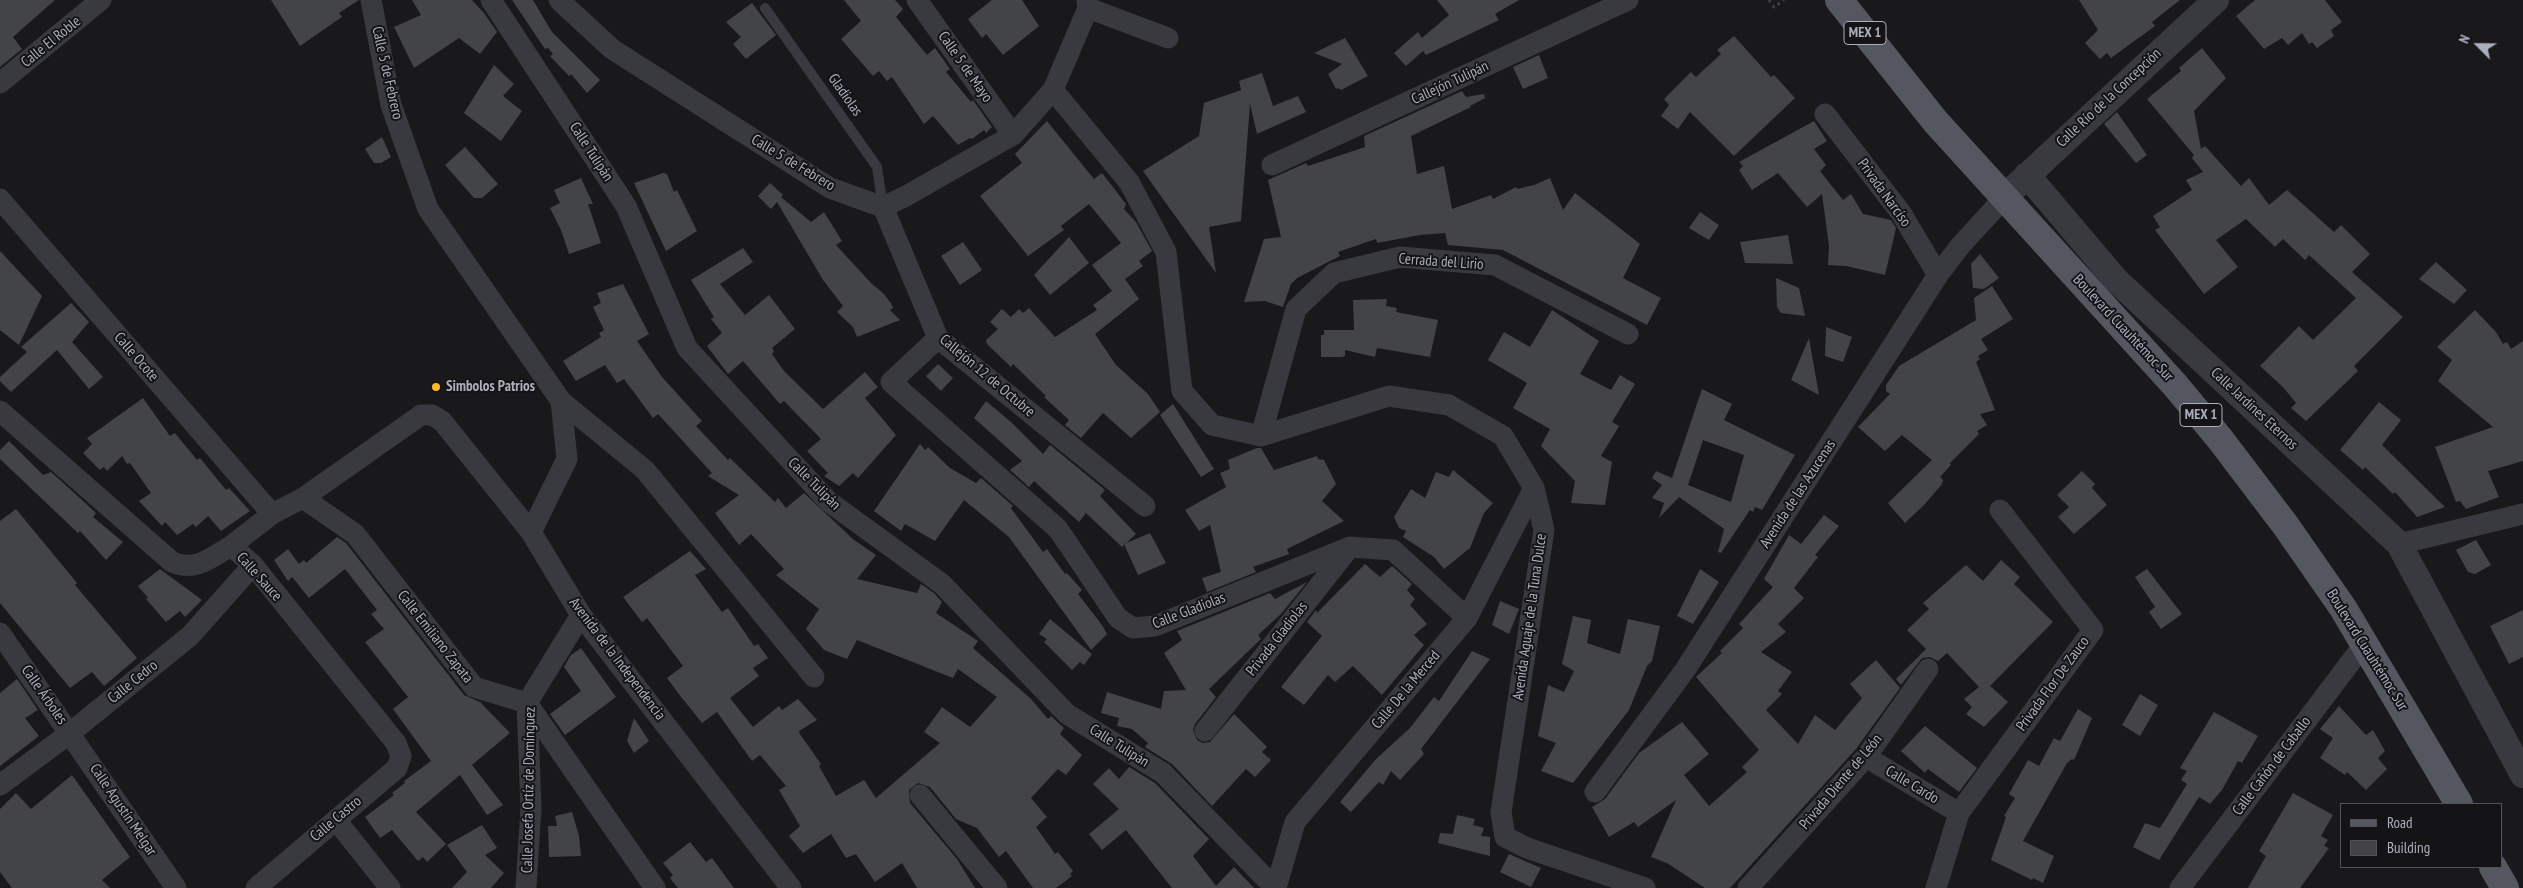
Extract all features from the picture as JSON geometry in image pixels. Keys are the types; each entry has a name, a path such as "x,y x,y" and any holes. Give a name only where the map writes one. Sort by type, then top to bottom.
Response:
{"main road":[{"name":"Boulevard Cuauhtémoc Sur","path":"1839,0 1935,121 2202,416 2286,526 2365,643 2458,803"},
{"path":"2494,868 2505,888"}],"street":[{"name":"Calle El Roble","path":"0,83 102,0"},
{"name":"Calle 5 de Febrero","path":"371,0 391,105 428,209 561,401"},
{"name":"Calle Tulipán","path":"491,0 626,206 687,348 828,502 942,584 1067,714 1163,773 1276,888"},
{"name":"Calle 5 de Febrero","path":"559,0 612,49 821,183 883,207"},
{"name":"Calle 5 de Mayo","path":"917,0 1013,134"},
{"name":"Callejón Tulipán","path":"1272,165 1628,0"},
{"path":"883,207 906,196 1013,134 1053,90 1088,4 1168,38"},
{"name":"Calle Río de la Concepción","path":"2004,198 2204,4"},
{"path":"1053,90 1129,182 1166,252 1182,391 1212,425 1261,436"},
{"name":"Privada Narcíso","path":"1825,114 1901,213 1938,275"},
{"name":"Calle Jardines Eternos","path":"2027,176 2116,280 2399,544 2523,775"},
{"name":"Avenida de las Azucenas","path":"1595,792 1685,670 1938,275 1960,246 2004,198"},
{"name":"Calle Ocote","path":"0,199 272,514"},
{"name":"Callejón 12 de Octubre","path":"883,207 938,338 1145,506"},
{"name":"Cerrada del Lirio","path":"1261,436 1296,309 1334,273 1400,257 1496,265 1628,334"},
{"name":"Calle Gladiolas","path":"938,338 891,382 1058,530 1118,618 1133,628 1155,626 1350,547 1393,550 1467,618"},
{"name":"Avenida Aguaje de la Tuna Dulce","path":"1261,436 1389,396 1449,405 1504,436 1534,488 1544,530 1501,812 1505,837 1528,848 1645,888"},
{"path":"531,532 567,459 561,401"},
{"path":"561,401 645,470 814,677"},
{"name":"Calle Sauce","path":"0,411 172,562 184,567 198,565 231,546 253,565 396,743"},
{"name":"Avenida de la Independencia","path":"303,498 421,415 432,415 442,421 531,532 581,616 791,888"},
{"name":"Calle De la Merced","path":"1276,888 1295,822 1467,618 1534,488"},
{"path":"231,546 272,514 303,498"},
{"name":"Calle Emiliano Zapata","path":"303,498 355,534 474,687 527,703"},
{"name":"Privada Flor De Zauco","path":"1959,813 2093,630 2000,510"},
{"path":"2399,544 2523,514"},
{"name":"Privada Gladiolas","path":"1205,731 1350,547"},
{"name":"Calle Cedro","path":"0,785 70,733 190,636 253,565"},
{"name":"Calle Josefa Ortíz de Domínguez","path":"526,888 531,808 527,703 581,616"},
{"name":"Calle Árboles","path":"0,633 70,733"},
{"name":"Calle Cañón de Caballo","path":"2180,888 2365,643"},
{"name":"Privada Diente de León","path":"1748,888 1866,757 1928,669"},
{"path":"527,703 655,888"},
{"name":"Calle Agustín Melgar","path":"70,733 176,888"},
{"name":"Calle Castro","path":"256,888 397,768 400,756 396,743"},
{"name":"Calle Cardo","path":"1866,757 1959,813"},
{"path":"920,795 998,888"},
{"path":"1936,888 1959,813"},
{"path":"336,820 390,888"}],"lane":[{"name":"Gladiolas","path":"765,8 877,167 883,207"}],"path":[{"path":"1769,0 1774,7 1784,0"}],"building":[{"path":"0,0 55,0 13,37 22,49 0,67"},
{"path":"271,0 359,0 339,13 342,17 300,46"},
{"path":"412,0 472,0 497,32 480,54 459,38 414,68 394,27 421,15"},
{"path":"512,0 533,0 552,32 600,80 587,93 571,74 569,76 550,56 553,54 548,48 545,49"},
{"path":"844,0 895,0 903,9 896,17 927,55 935,48 950,69 946,72 971,102 973,100 992,127 986,133 984,130 972,139 970,138 958,145 933,116 924,124 892,77 887,81 879,71 873,76 841,39 861,21"},
{"path":"992,0 1022,0 1039,26 1003,55 986,34 982,38 968,19"},
{"path":"1437,0 1519,0 1495,14 1499,20 1426,55 1423,51 1406,66 1394,53 1418,32 1422,38 1449,15"},
{"path":"2079,0 2180,0 2152,22 2155,26 2111,58 2107,53 2100,59 2085,43 2098,30"},
{"path":"2255,0 2325,0 2342,22 2331,30 2334,36 2317,48 2312,42 2309,44 2302,33 2288,45 2282,38 2264,49 2236,16"},
{"path":"752,3 776,35 746,59 733,44 741,37 726,22"},
{"path":"1734,36 1771,77 1774,75 1795,98 1734,156 1690,112 1678,129 1661,116 1669,105 1664,99 1691,72 1696,77 1721,54 1717,50"},
{"path":"1345,38 1368,76 1341,90 1336,89 1328,74 1342,64 1314,53"},
{"path":"2202,48 2226,78 2194,111 2201,149 2205,146 2241,186 2249,178 2269,205 2287,190 2334,232 2341,225 2370,254 2352,272 2403,317 2354,366 2358,371 2306,421 2291,408 2296,403 2283,387 2260,366 2299,326 2313,340 2356,298 2309,255 2305,260 2283,239 2275,247 2246,219 2216,240 2238,267 2204,294 2155,230 2160,227 2153,216 2192,190 2186,180 2203,172 2192,158 2194,155 2147,99 2181,71 2179,68"},
{"path":"1539,55 1548,78 1523,89 1513,67"},
{"path":"494,65 514,84 503,96 522,111 501,141 464,113"},
{"path":"1262,73 1273,106 1298,96 1306,112 1257,134 1250,104 1241,221 1209,227 1216,273 1143,171 1199,136 1204,103 1241,90 1239,81"},
{"path":"1462,91 1466,97 1484,94 1485,98 1471,107 1411,136 1417,174 1444,166 1452,209 1491,195 1493,199 1516,187 1517,189 1534,185 1550,178 1563,210 1575,193 1640,244 1623,278 1661,298 1647,325 1503,250 1448,245 1445,233 1420,235 1377,243 1376,239 1338,252 1340,256 1297,278 1291,284 1283,307 1265,301 1244,302 1264,239 1281,237 1268,180 1306,163 1308,166 1365,147 1364,136"},
{"path":"2117,112 2147,155 2136,163 2104,124"},
{"path":"1047,121 1094,179 1102,173 1126,204 1124,209 1136,222 1152,251 1139,261 1143,266 1125,279 1139,299 1095,334 1116,365 1148,394 1160,412 1131,438 1103,413 1081,438 1065,425 1069,420 1044,397 1046,396 1013,364 1011,367 987,344 986,340 998,329 990,322 1002,309 1011,317 1019,309 1023,313 1029,308 1055,337 1097,310 1093,305 1112,291 1092,265 1121,243 1089,204 1061,226 1064,230 1028,256 980,196 1022,163 1015,154"},
{"path":"1814,121 1827,141 1814,149 1826,165 1820,171 1843,200 1851,194 1863,214 1891,220 1896,228 1885,275 1846,266 1828,265 1829,246 1822,194 1807,207 1778,173 1752,190 1739,170 1743,166 1739,162"},
{"path":"382,137 391,157 381,163 374,163 365,149"},
{"path":"465,147 498,184 482,198 474,198 445,165"},
{"path":"663,173 667,174 674,192 677,190 697,231 666,251 634,183"},
{"path":"581,178 593,204 588,204 601,243 569,254 561,230 550,208 560,203 554,190"},
{"path":"770,183 783,195 781,197 811,222 824,212 842,241 836,245 872,284 883,293 891,303 893,308 890,310 900,320 857,337 853,327 837,312 843,306 823,280 777,202 771,209 758,196"},
{"path":"1700,212 1719,225 1709,240 1689,228"},
{"path":"1788,235 1793,264 1745,263 1740,242"},
{"path":"1069,237 1089,263 1050,295 1034,275"},
{"path":"963,242 982,270 960,285 941,256"},
{"path":"743,248 753,262 720,284 745,315 769,295 795,329 772,348 774,351 772,354 784,371 823,409 865,372 878,387 865,398 896,435 858,478 853,473 839,486 824,476 828,473 807,451 821,439 784,401 780,404 743,361 728,374 707,346 722,333 711,319 714,317 691,280"},
{"path":"0,251 42,296 19,345 0,330"},
{"path":"1980,254 1999,278 1984,289 1973,288 1971,264"},
{"path":"2436,262 2467,290 2454,304 2419,279"},
{"path":"1776,278 1799,288 1805,316 1781,313 1777,307"},
{"path":"623,284 649,334 637,341 662,377 702,421 696,426 728,460 730,458 775,502 778,498 786,508 804,493 854,540 876,555 857,579 917,593 921,584 934,593 942,602 936,613 978,641 973,648 1031,699 1048,719 1051,716 1064,728 1060,734 1082,755 1066,775 1058,769 1031,798 1047,817 1036,827 1055,854 1058,852 1073,871 1070,874 1072,876 1056,888 1033,888 1006,851 999,857 977,828 956,819 930,787 918,783 909,790 910,803 957,859 975,888 917,888 902,863 875,882 856,854 846,858 831,834 803,853 789,836 800,826 779,790 786,786 760,755 752,761 717,712 702,723 667,678 683,666 647,618 642,622 623,597 690,551 706,569 695,575 722,612 728,608 754,646 758,644 768,658 753,668 759,676 730,698 753,727 779,706 782,710 798,699 817,720 799,731 800,734 821,764 819,766 836,796 864,780 876,798 940,743 924,732 942,707 970,727 997,697 958,669 953,678 857,640 847,659 824,650 806,629 819,609 776,575 784,569 751,534 739,545 715,513 739,495 708,476 712,473 658,414 653,418 624,379 617,383 605,365 576,381 563,361 601,337 599,333 604,330 593,307 601,303 597,293"},
{"path":"1992,286 2013,319 1981,339 1988,350 1978,356 1980,359 1976,362 1995,410 1980,414 1987,425 1977,431 1979,434 1950,463 1951,465 1940,477 1943,480 1942,484 1905,523 1888,503 1932,460 1902,435 1885,451 1858,427 1890,394 1886,391 1886,385 1899,366 1976,320 1974,298"},
{"path":"1387,299 1386,306 1397,308 1396,312 1438,320 1430,357 1377,348 1375,357 1345,350 1345,356 1342,357 1321,357 1321,335 1324,335 1324,330 1354,330 1353,300"},
{"path":"71,303 89,322 72,342 103,377 89,389 57,350 11,392 0,381 0,377 27,352 21,347"},
{"path":"1552,310 1599,341 1580,374 1611,390 1620,375 1635,384 1612,422 1619,426 1601,456 1612,462 1605,505 1571,503 1575,481 1541,446 1550,429 1513,408 1527,383 1488,360 1504,332 1530,347"},
{"path":"2475,310 2496,332 2503,344 2507,342 2511,349 2523,341 2523,461 2488,471 2499,497 2466,509 2460,501 2456,502 2435,447 2493,427 2438,381 2452,360 2437,347"},
{"path":"1826,327 1852,337 1843,362 1825,356"},
{"path":"1809,338 1819,395 1791,380"},
{"path":"938,364 953,378 941,391 926,376"},
{"path":"1702,389 1732,404 1724,420 1795,455 1762,510 1755,507 1753,512 1750,510 1721,553 1718,552 1724,529 1679,497 1659,518 1664,503 1652,498 1662,485 1652,478 1656,471 1672,478","holes":["1703,440 1744,455 1731,502 1688,485"]},
{"path":"143,398 170,436 175,433 197,460 200,458 226,490 229,488 250,511 221,531 208,516 196,527 193,524 177,535 165,522 162,526 139,501 151,493 130,463 127,464 122,456 107,471 104,467 100,470 83,453 92,444 87,438"},
{"path":"986,401 1011,422 1043,454 1050,445 1105,490 1100,496 1136,534 1122,547 1086,513 1079,522 1034,481 1029,487 1010,470 1022,461 974,418"},
{"path":"2379,402 2401,420 2382,445 2445,507 2417,517 2395,492 2393,494 2365,467 2363,470 2340,450"},
{"path":"1173,404 1214,469 1201,477 1160,415"},
{"path":"9,441 43,475 51,472 96,513 93,517 123,542 106,560 80,531 78,533 0,459 0,450"},
{"path":"920,444 925,450 928,447 950,468 976,483 981,478 1013,506 1011,508 1043,552 1047,549 1065,574 1067,573 1082,590 1078,594 1107,634 1091,650 1009,537 964,500 935,541 905,524 901,531 874,511"},
{"path":"1261,448 1274,470 1317,456 1318,459 1324,460 1336,484 1322,501 1344,521 1287,549 1289,554 1253,567 1256,572 1207,592 1202,578 1221,572 1210,525 1199,531 1185,510 1226,487 1220,473 1230,469 1228,460"},
{"path":"1453,470 1493,503 1484,513 1470,548 1444,569 1434,557 1403,537 1406,531 1399,528 1394,517 1411,489 1425,498 1436,472 1449,477"},
{"path":"2082,471 2095,484 2092,488 2107,505 2074,534 2058,517 2069,507 2057,495"},
{"path":"16,509 77,583 75,585 137,658 104,686 92,672 70,688 0,603 0,521"},
{"path":"1824,515 1839,526 1815,555 1818,557 1794,588 1804,598 1778,624 1786,632 1761,652 1792,672 1778,691 1782,694 1766,710 1798,744 1815,715 1835,730 1862,698 1850,684 1876,660 1900,688 1856,749 1730,888 1705,888 1667,863 1651,857 1676,800 1638,827 1634,822 1609,837 1592,807 1605,799 1639,753 1682,722 1709,754 1684,775 1709,806 1747,772 1742,767 1759,750 1696,677 1722,653 1720,651 1743,628 1739,624 1773,587 1764,579 1789,535 1801,544"},
{"path":"1150,533 1166,563 1138,575 1124,544"},
{"path":"337,537 346,543 464,695 480,702 510,733 472,765 503,805 487,815 460,775 416,812 446,844 427,862 423,857 418,861 392,830 380,838 365,817 394,795 392,793 405,783 404,781 431,761 393,709 408,697 365,642 384,629 371,614 377,610 345,569 309,598 292,577 288,581 274,560 288,549 299,564 304,560 306,563"},
{"path":"2476,540 2491,565 2475,574 2468,572 2456,550"},
{"path":"2001,560 2020,577 2014,584 2053,622 1990,686 2008,702 1984,727 1966,714 1972,707 1964,699 1979,687 1947,653 1938,661 1930,657 1922,658 1901,685 1896,679 1926,649 1907,630 1929,609 1923,603 1966,565 1983,581"},
{"path":"1365,564 1380,577 1392,566 1412,584 1407,590 1415,599 1410,605 1427,624 1414,635 1424,645 1382,695 1353,666 1335,682 1328,675 1304,705 1281,687 1322,636 1307,622 1316,610 1317,613"},
{"path":"160,569 202,600 185,617 180,611 166,622 146,599 148,598 138,586"},
{"path":"1700,569 1719,582 1693,624 1677,616"},
{"path":"2147,569 2182,614 2161,629 2149,612 2155,607 2135,577"},
{"path":"1307,582 1281,614 1258,635 1261,639 1209,689 1216,697 1195,724 1193,730 1197,740 1203,743 1210,742 1234,714 1267,747 1262,752 1271,760 1255,777 1246,769 1212,806 1172,764 1145,747 1148,743 1132,729 1117,726 1119,718 1101,713 1107,692 1161,709 1164,691 1186,690 1164,653 1182,640 1177,631 1270,593 1275,599"},
{"path":"1500,601 1519,609 1509,634 1492,625"},
{"path":"2523,610 2523,657 2509,664 2490,626"},
{"path":"1573,616 1591,620 1587,643 1620,654 1628,619 1660,626 1652,661 1647,666 1629,710 1573,783 1541,771 1556,743 1538,736 1548,685 1564,692 1574,671 1562,664"},
{"path":"1050,619 1092,654 1084,665 1080,662 1072,670 1044,642 1047,639 1039,634"},
{"path":"581,648 616,697 565,735 550,714 581,691 564,667 571,655"},
{"path":"1472,651 1490,659 1421,749 1424,754 1400,780 1391,771 1383,785 1379,782 1351,812 1340,802 1375,760 1410,728 1434,697 1439,701"},
{"path":"17,679 38,710 25,718 39,736 0,766 0,693"},
{"path":"2140,694 2158,705 2140,736 2122,725"},
{"path":"2339,706 2366,735 2373,730 2385,751 2378,758 2387,769 2366,790 2347,772 2345,775 2320,758 2333,738 2320,729"},
{"path":"2078,709 2092,718 2074,760 2072,759 2067,763 2023,841 2054,856 2043,883 2033,878 2032,880 1991,860 2006,817 2004,816 2015,798 2009,794 2028,760 2039,766 2054,738 2060,741"},
{"path":"2214,712 2258,736 2242,763 2238,761 2222,790 2210,804 2199,797 2159,860 2133,847 2145,823 2160,828 2187,784 2181,780 2187,771 2180,768"},
{"path":"634,718 649,741 634,753 627,741"},
{"path":"1925,726 1977,768 1959,792 1928,769 1925,773 1901,751"},
{"path":"1129,767 1155,783 1209,839 1193,856 1216,886 1234,867 1254,888 1172,888 1126,830 1102,850 1089,834 1119,809 1093,784 1109,768 1119,779"},
{"path":"72,775 130,857 102,880 110,888 12,888 0,872 0,809 16,793 31,809"},
{"path":"2293,793 2333,815 2321,836 2328,840 2324,846 2329,848 2300,888 2248,888 2266,856 2259,851"},
{"path":"572,812 579,836 581,856 549,857 548,826 557,826 555,816"},
{"path":"1457,815 1475,819 1473,825 1484,828 1481,836 1490,837 1490,856 1438,843 1440,833 1453,834"},
{"path":"482,825 497,848 485,855 504,873 491,888 452,888 467,872 447,845"},
{"path":"690,842 706,862 712,858 734,888 678,888 670,878 673,875 663,863"},
{"path":"1509,854 1541,868 1531,887 1500,872"}],"place":[{"name":"Simbolos Patrios","path":"436,387"}]}
